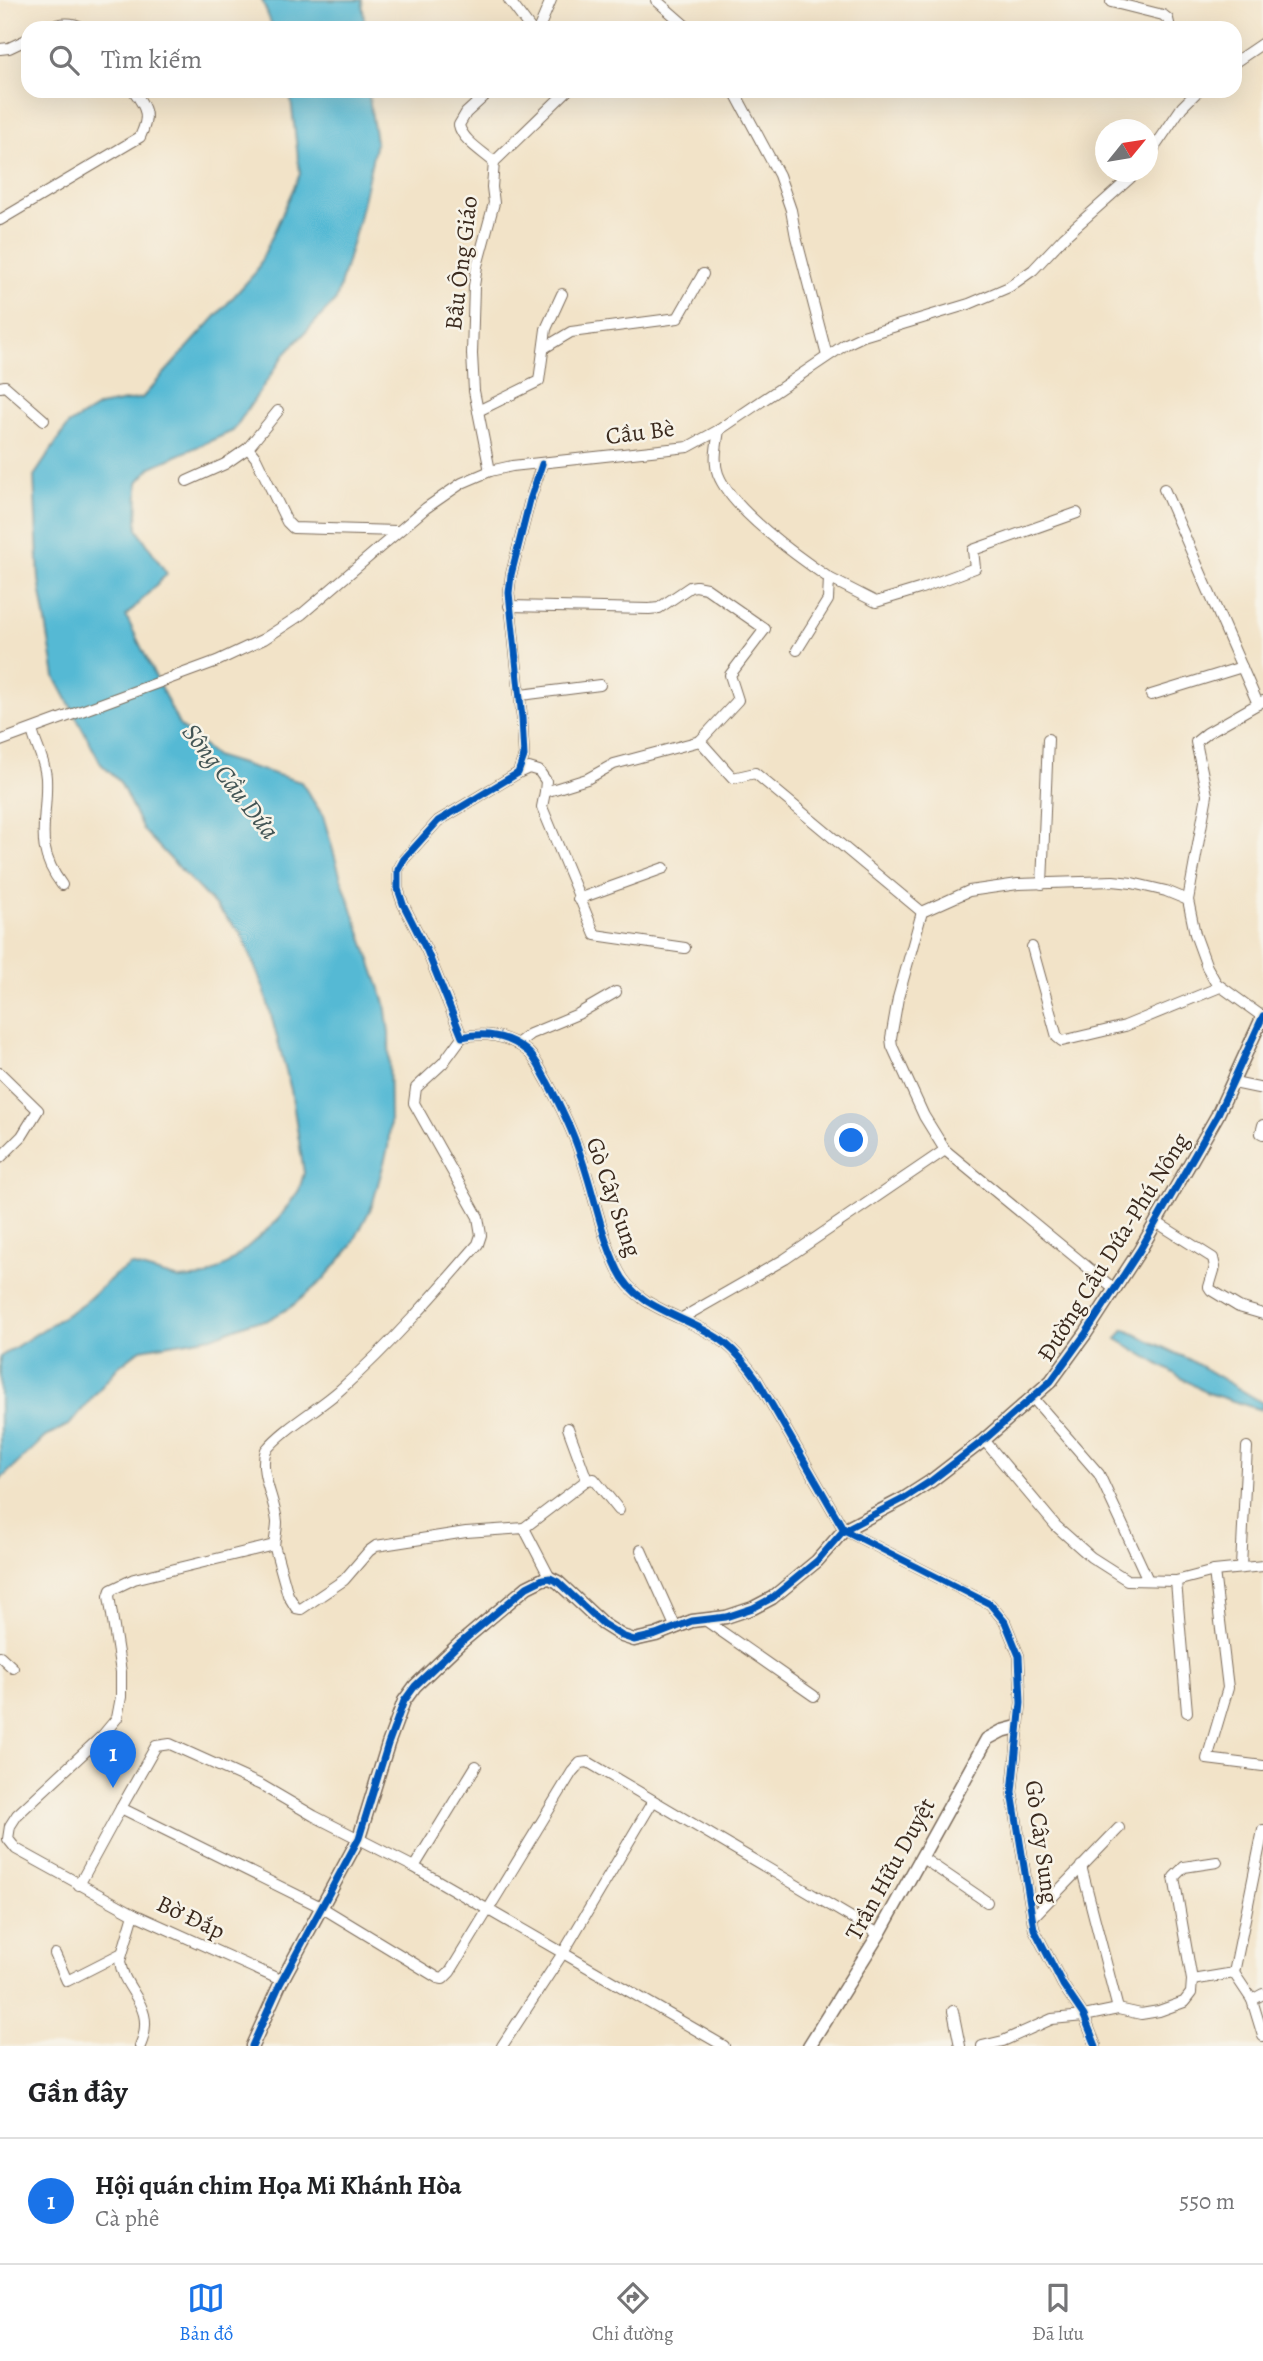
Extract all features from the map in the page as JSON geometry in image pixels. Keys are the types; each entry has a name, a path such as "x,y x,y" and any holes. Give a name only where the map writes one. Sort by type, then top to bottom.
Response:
{"street":[{"path":"509,0 525,21"},
{"path":"541,21 551,0"},
{"path":"656,0 680,21"},
{"path":"1111,2 1163,15 1168,21"},
{"path":"0,49 21,42"},
{"path":"1242,57 1263,43"},
{"path":"0,220 140,137 148,117 139,98"},
{"path":"482,98 466,113 459,125 460,131 494,162 560,98"},
{"path":"738,98 779,175 791,210 827,356"},
{"path":"1158,141 1191,98"},
{"name":"Bầu Ông Giáo","path":"490,471 478,411 472,354 472,305 477,266 494,203 494,162"},
{"name":"Cầu Bè","path":"36,728 217,661 281,628 312,606 397,531 447,492 490,471 512,466 688,447 719,430 827,356 863,336 969,304 1009,287 1033,270 1064,237 1126,182"},
{"path":"544,348 571,332 678,318 703,274"},
{"path":"478,411 539,382 546,329 562,294"},
{"path":"0,387 5,386 44,420"},
{"path":"187,481 225,464 248,448 278,411"},
{"path":"719,430 715,464 724,485 734,499 790,551 829,578 876,602 975,568 973,550 1077,513"},
{"path":"248,448 256,458 287,522 293,528 397,531"},
{"path":"518,773 524,756 521,695 509,606 511,575 542,464"},
{"path":"1164,489 1260,702 1207,733 1196,743 1207,795 1188,900 1201,953 1212,977 1220,988 1263,1017"},
{"path":"797,650 828,600 829,578"},
{"path":"509,606 659,608 682,590 696,586 706,588 765,629 730,675 738,700 700,741 614,764 587,779 545,792"},
{"path":"1152,695 1242,667"},
{"path":"521,695 600,685"},
{"path":"0,741 36,728 46,781 42,821 45,852 51,871 62,885"},
{"path":"1042,884 1048,739"},
{"path":"700,741 733,778 755,773 922,912"},
{"path":"620,1510 594,1479 587,1480 523,1528 466,1532 376,1546 369,1550 344,1580 301,1609 296,1608 288,1595 274,1545 277,1523 264,1458 267,1450 321,1406 418,1314 478,1244 481,1235 478,1217 414,1103 416,1088 443,1063 462,1037 398,889 398,870 404,859 438,821 518,773 529,768 539,771 546,782 542,807 595,935 685,948"},
{"path":"578,899 664,868"},
{"path":"922,912 978,889 1042,884 1113,881 1132,883 1159,889 1188,900"},
{"path":"922,912 898,998 891,1038 915,1097 945,1150 1114,1289"},
{"path":"1032,947 1057,1037 1062,1041 1125,1026 1220,988"},
{"path":"517,1044 530,1034 578,1014 616,992"},
{"name":"Đường Cầu Dứa-Phú Nông","path":"550,1578 565,1588 603,1624 634,1640 656,1635 675,1626 726,1617 772,1598 817,1561 844,1530 913,1493 984,1440 1051,1381 1114,1289 1156,1222 1234,1083 1263,1017"},
{"name":"Gò Cây Sung","path":"462,1037 480,1033 491,1034 517,1044 528,1052 559,1102 580,1153 604,1237 626,1286 635,1295 724,1343 747,1365 844,1530 990,1604 1005,1622 1019,1656 1021,1703 1012,1792 1034,1929 1063,1985 1084,2016 1096,2046"},
{"path":"0,1158 22,1136 38,1110 1,1076"},
{"path":"1234,1083 1263,1089"},
{"path":"1263,1125 1263,1134"},
{"path":"682,1318 785,1259 945,1150"},
{"path":"1156,1222 1213,1258 1215,1267 1209,1287 1211,1290 1239,1307 1263,1314"},
{"path":"1032,1397 1099,1474 1148,1580"},
{"path":"568,1427 587,1480"},
{"path":"984,1440 1056,1526 1091,1557 1127,1580 1176,1581 1214,1571 1263,1566"},
{"path":"1241,1567 1247,1447"},
{"path":"252,2046 321,1907 359,1838 404,1701 415,1686 458,1645 533,1582 550,1578 523,1528"},
{"path":"134,1914 27,1857 4,1836 17,1815 102,1736 117,1718 121,1683 109,1596 114,1587 134,1579 274,1545"},
{"path":"641,1550 675,1626"},
{"path":"1214,1571 1228,1688 1207,1759 1263,1766"},
{"path":"1176,1581 1187,1712"},
{"path":"705,1620 814,1696"},
{"path":"0,1656 13,1668"},
{"name":"Trần Hữu Duyệt","path":"809,2046 879,1934 987,1739 1017,1727"},
{"path":"79,1885 156,1746 170,1744 261,1785 314,1816 414,1867 724,2046"},
{"path":"121,1808 321,1907 443,1979 450,1972 572,1772 580,1763 588,1762 879,1934"},
{"path":"414,1867 476,1766"},
{"path":"502,2046 563,1953 653,1801"},
{"path":"1033,1917 1119,1828"},
{"path":"1263,1829 1234,1973 1252,2000 1263,2036"},
{"path":"921,1857 988,1902"},
{"path":"982,2046 1003,2040 1052,2018 1084,2016 1118,2009 1141,2014 1159,2011 1184,2001 1191,1993 1192,1980 1174,1877 1184,1867 1217,1862"},
{"path":"1081,1866 1118,2009"},
{"name":"Bờ Đắp","path":"122,1953 134,1914 283,1981"},
{"path":"55,1954 67,1982 122,1953"},
{"path":"122,1953 121,1968 142,2004 144,2029 140,2046"},
{"path":"1192,1980 1234,1973"},
{"path":"1252,2000 1263,1994"},
{"path":"953,2011 960,2046"}],"water":[{"path":"262,0 362,0 364,21 270,21"},
{"name":"Sông Cầu Dứa","path":"291,98 369,98 376,142 358,223 336,300 285,354 233,431 151,467 138,482 137,529 167,574 126,616 179,725 215,756 301,782 323,816 341,878 385,1003 389,1033 388,1148 372,1206 351,1247 322,1281 291,1307 266,1321 251,1322 212,1337 141,1349 118,1367 70,1424 45,1437 0,1480 0,1357 83,1304 115,1275 131,1265 179,1279 205,1277 228,1264 277,1221 299,1190 304,1173 291,1090 264,989 241,933 143,830 120,782 101,764 55,677 39,580 34,476 68,425 99,406 142,398 256,272 300,174"},
{"path":"1124,1329 1190,1360 1263,1403 1261,1410 1205,1392 1117,1339"}],"cycle path":[{"path":"542,464 530,500 509,593 524,756 518,773 438,821 404,859 398,870 398,889 403,904 427,951 462,1037 487,1035 504,1038 527,1051 538,1065 573,1135 606,1242 627,1284 651,1304 725,1343 742,1360 757,1379 844,1530 990,1604 1005,1622 1019,1656 1021,1703 1012,1792 1034,1929 1063,1985 1084,2016 1096,2046"},
{"path":"252,2046 280,1984 359,1838 388,1744 404,1701 415,1686 458,1645 527,1587 543,1579 550,1578 558,1582 603,1624 634,1640 692,1621 726,1617 753,1608 772,1598 817,1561 844,1530 903,1499 984,1440 1051,1381 1086,1333 1140,1250 1217,1116 1263,1016"}],"place":[{"name":"Hội quán chim Họa Mi Khánh Hòa","path":"113,1788"}]}
